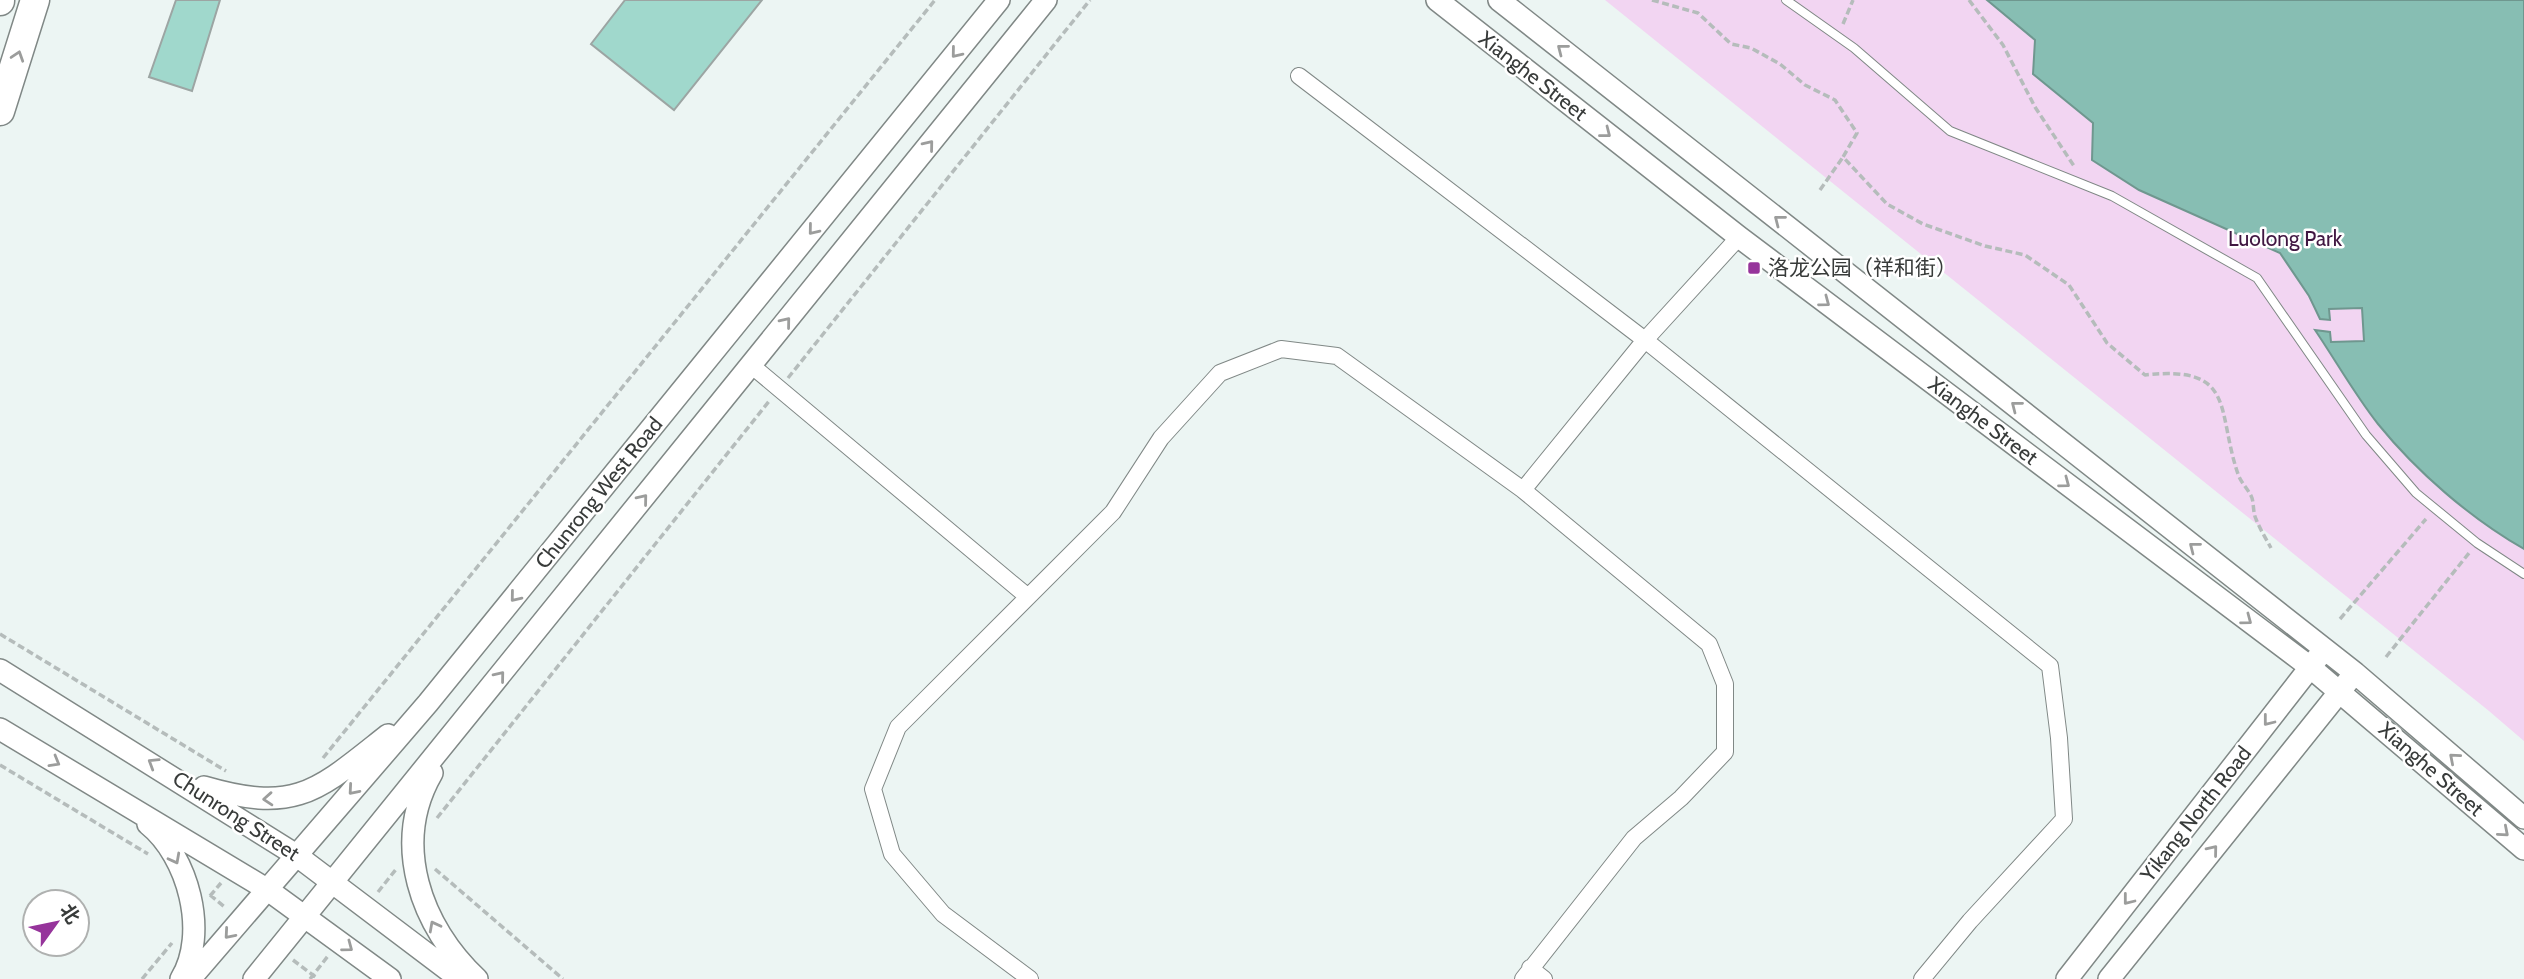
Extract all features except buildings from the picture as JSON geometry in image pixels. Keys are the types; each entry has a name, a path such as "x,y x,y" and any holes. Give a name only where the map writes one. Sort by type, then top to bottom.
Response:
{"highway":[{"path":"0,111 35,0"}],"main road":[{"name":"Chunrong West Road","path":"190,979 428,703 999,0"},
{"name":"Chunrong West Road","path":"254,979 1046,0"},
{"name":"Xianghe Street","path":"1437,0 1739,237 2310,667 2524,849"},
{"name":"Xianghe Street","path":"1499,0 2355,673 2524,818"},
{"name":"Yikang North Road","path":"2067,979 2325,650"},
{"name":"Chunrong Street","path":"0,670 180,780 296,855 460,979"},
{"name":"Yikang North Road","path":"2109,979 2355,673"},
{"path":"180,780 242,798 273,799 303,793 332,779 428,703"},
{"path":"0,729 268,890 306,915 390,979"},
{"path":"457,729 423,788 412,849 418,883 430,920 451,953 477,979"},
{"path":"111,794 153,828 183,875 189,893 193,932 186,970 181,979"}],"street":[{"path":"1299,76 1645,340 2050,666 2059,738 2064,819 1970,920 1922,979"},
{"path":"1524,490 1645,340 1739,237"},
{"path":"1030,979 943,914 892,854 873,789 898,727 993,629 1113,512 1161,438 1220,373 1281,349 1337,356 1524,490 1709,644 1725,684 1725,752 1681,798 1634,838 1527,973 1544,979"},
{"path":"751,365 1028,597"}],"lane":[{"path":"1786,0 1838,36 1950,131 2081,184 2151,216 2258,278 2366,435 2416,492 2477,543 2524,574"}],"path":[{"path":"317,765 935,0"},
{"path":"1652,0 1698,13 1731,44 1751,48 1780,64 1805,85 1835,100 1857,133 1820,190"},
{"path":"1838,36 1853,0"},
{"path":"1969,0 2003,45 2035,107 2072,160 2081,184"},
{"path":"1843,157 1887,204 1923,224 1985,246 2025,255 2069,285 2107,343 2145,375 2177,372 2201,379 2217,393 2231,435 2238,476 2252,499 2255,517 2271,548"},
{"path":"2340,619 2435,509"},
{"path":"2386,657 2477,543"},
{"path":"0,634 230,773"},
{"path":"366,907 478,766"},
{"path":"412,849 563,979"},
{"path":"211,896 233,868"},
{"path":"310,979 340,941"}],"green space":[{"name":"Luolong Park","path":"1605,0 2524,0 2524,741 2489,711"}],"shaded area":[{"path":"1987,0 2524,0 2524,549 2445,493 2393,442 2353,390 2315,330 2330,332 2331,342 2364,341 2362,308 2329,309 2330,320 2320,319 2309,296 2280,253 2139,190 2092,160 2093,123 2033,74 2035,40"}],"place":[{"name":"洛龙公园（祥和街）","path":"1754,268"}]}
